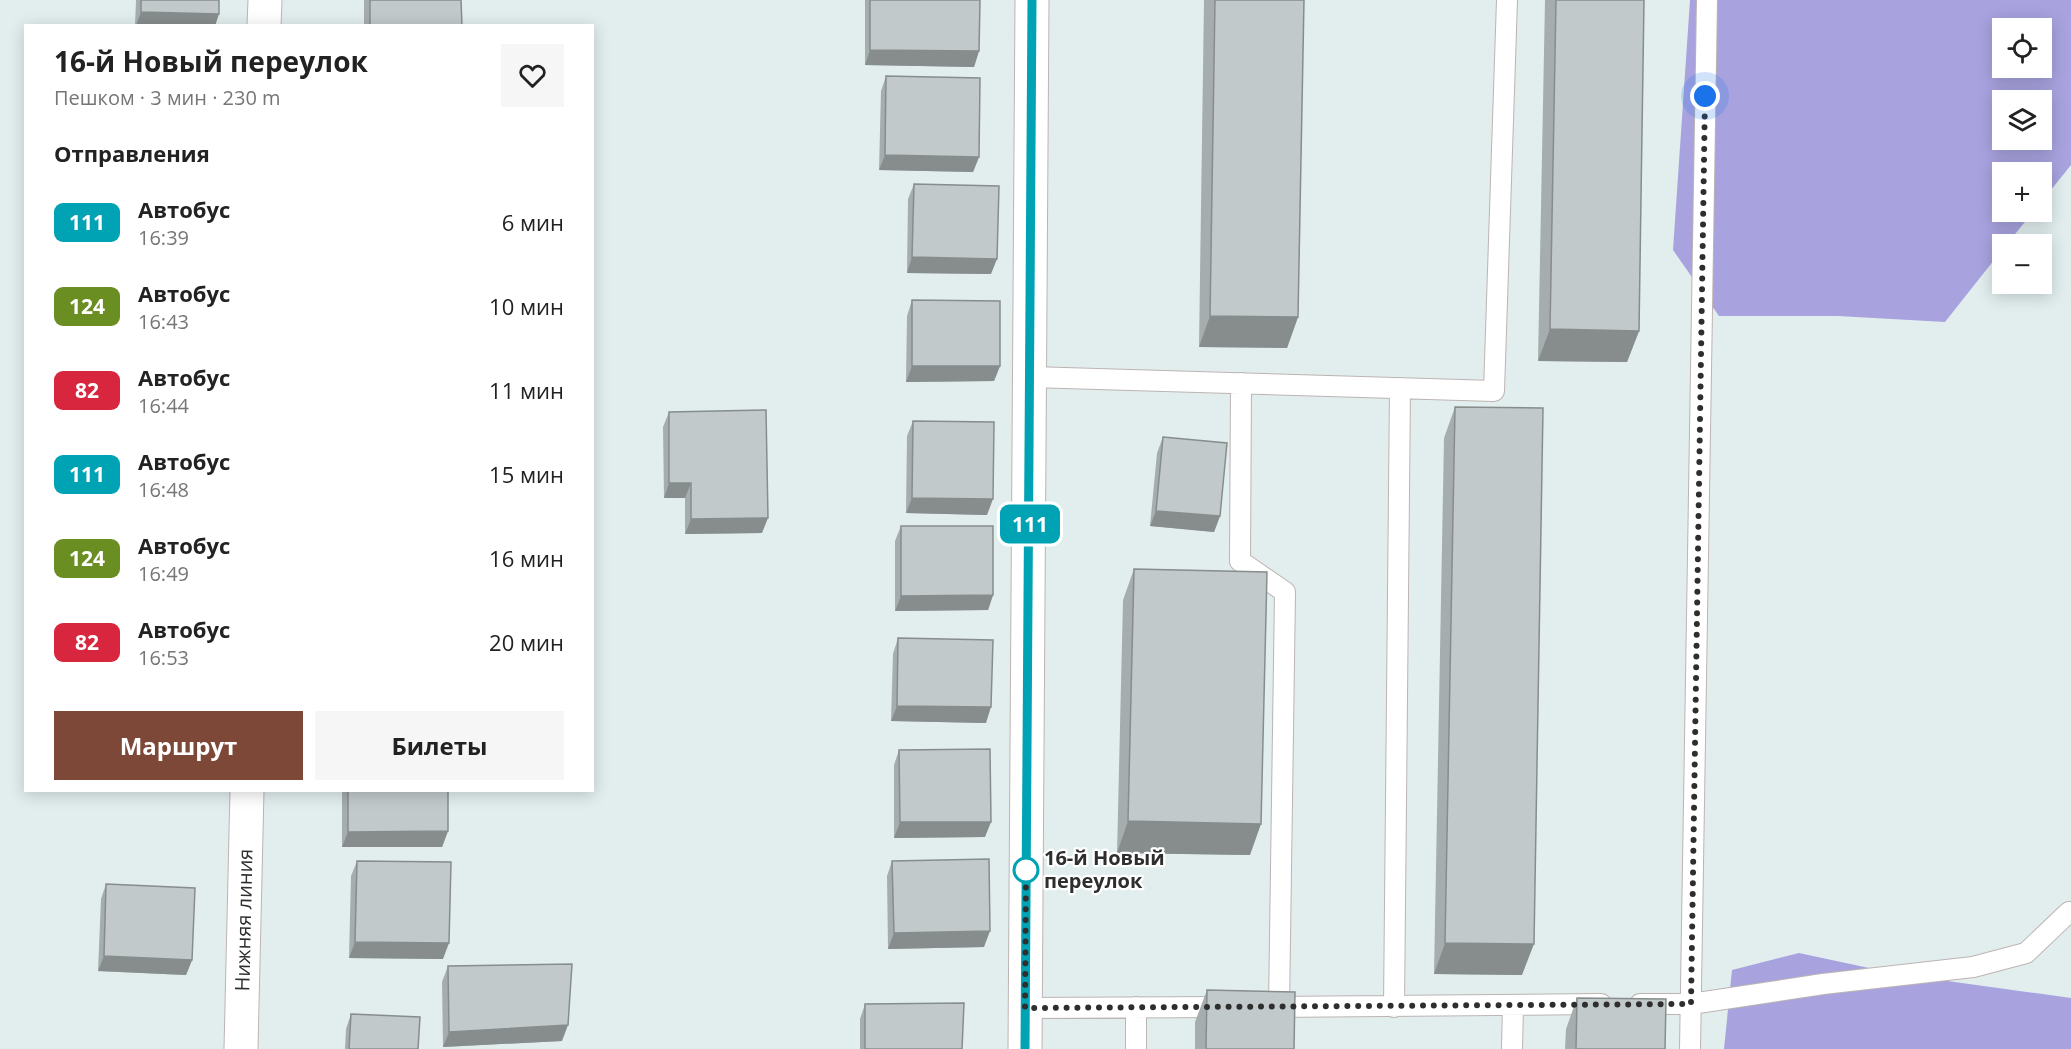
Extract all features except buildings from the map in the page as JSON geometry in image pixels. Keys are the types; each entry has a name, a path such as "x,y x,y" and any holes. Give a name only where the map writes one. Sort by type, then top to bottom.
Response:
{"main road":[{"path":"264,24 265,0"},
{"path":"1025,1049 1032,0"},
{"name":"Нижняя линия","path":"241,1049 247,792"}],"lane":[{"path":"1031,377 1494,391 1507,0"},
{"path":"1690,1049 1707,0"},
{"path":"1241,383 1240,561 1285,592 1279,1007"},
{"path":"1394,1007 1400,388"},
{"path":"1025,1008 1691,1004 1823,984 1973,967 2026,953 2069,912"},
{"path":"1512,1049 1513,1005"},
{"path":"1136,1007 1136,1049"}],"shaded area":[{"path":"1690,0 2071,0 2071,165 2052,189 2052,162 1992,162 1992,222 2025,222 2015,234 1992,234 1992,263 1945,322 1838,316 1719,316 1673,250"},
{"path":"1799,953 1897,974 2071,998 2071,1049 1724,1049 1732,970"}],"bus line":[{"name":"111","path":"1025,1049 1032,0"}],"place":[{"name":"16-й Новый переулок","path":"1026,870"}],"route":[{"path":"1026,870 1026,868 1025,1008 1691,1004 1705,96"}]}
